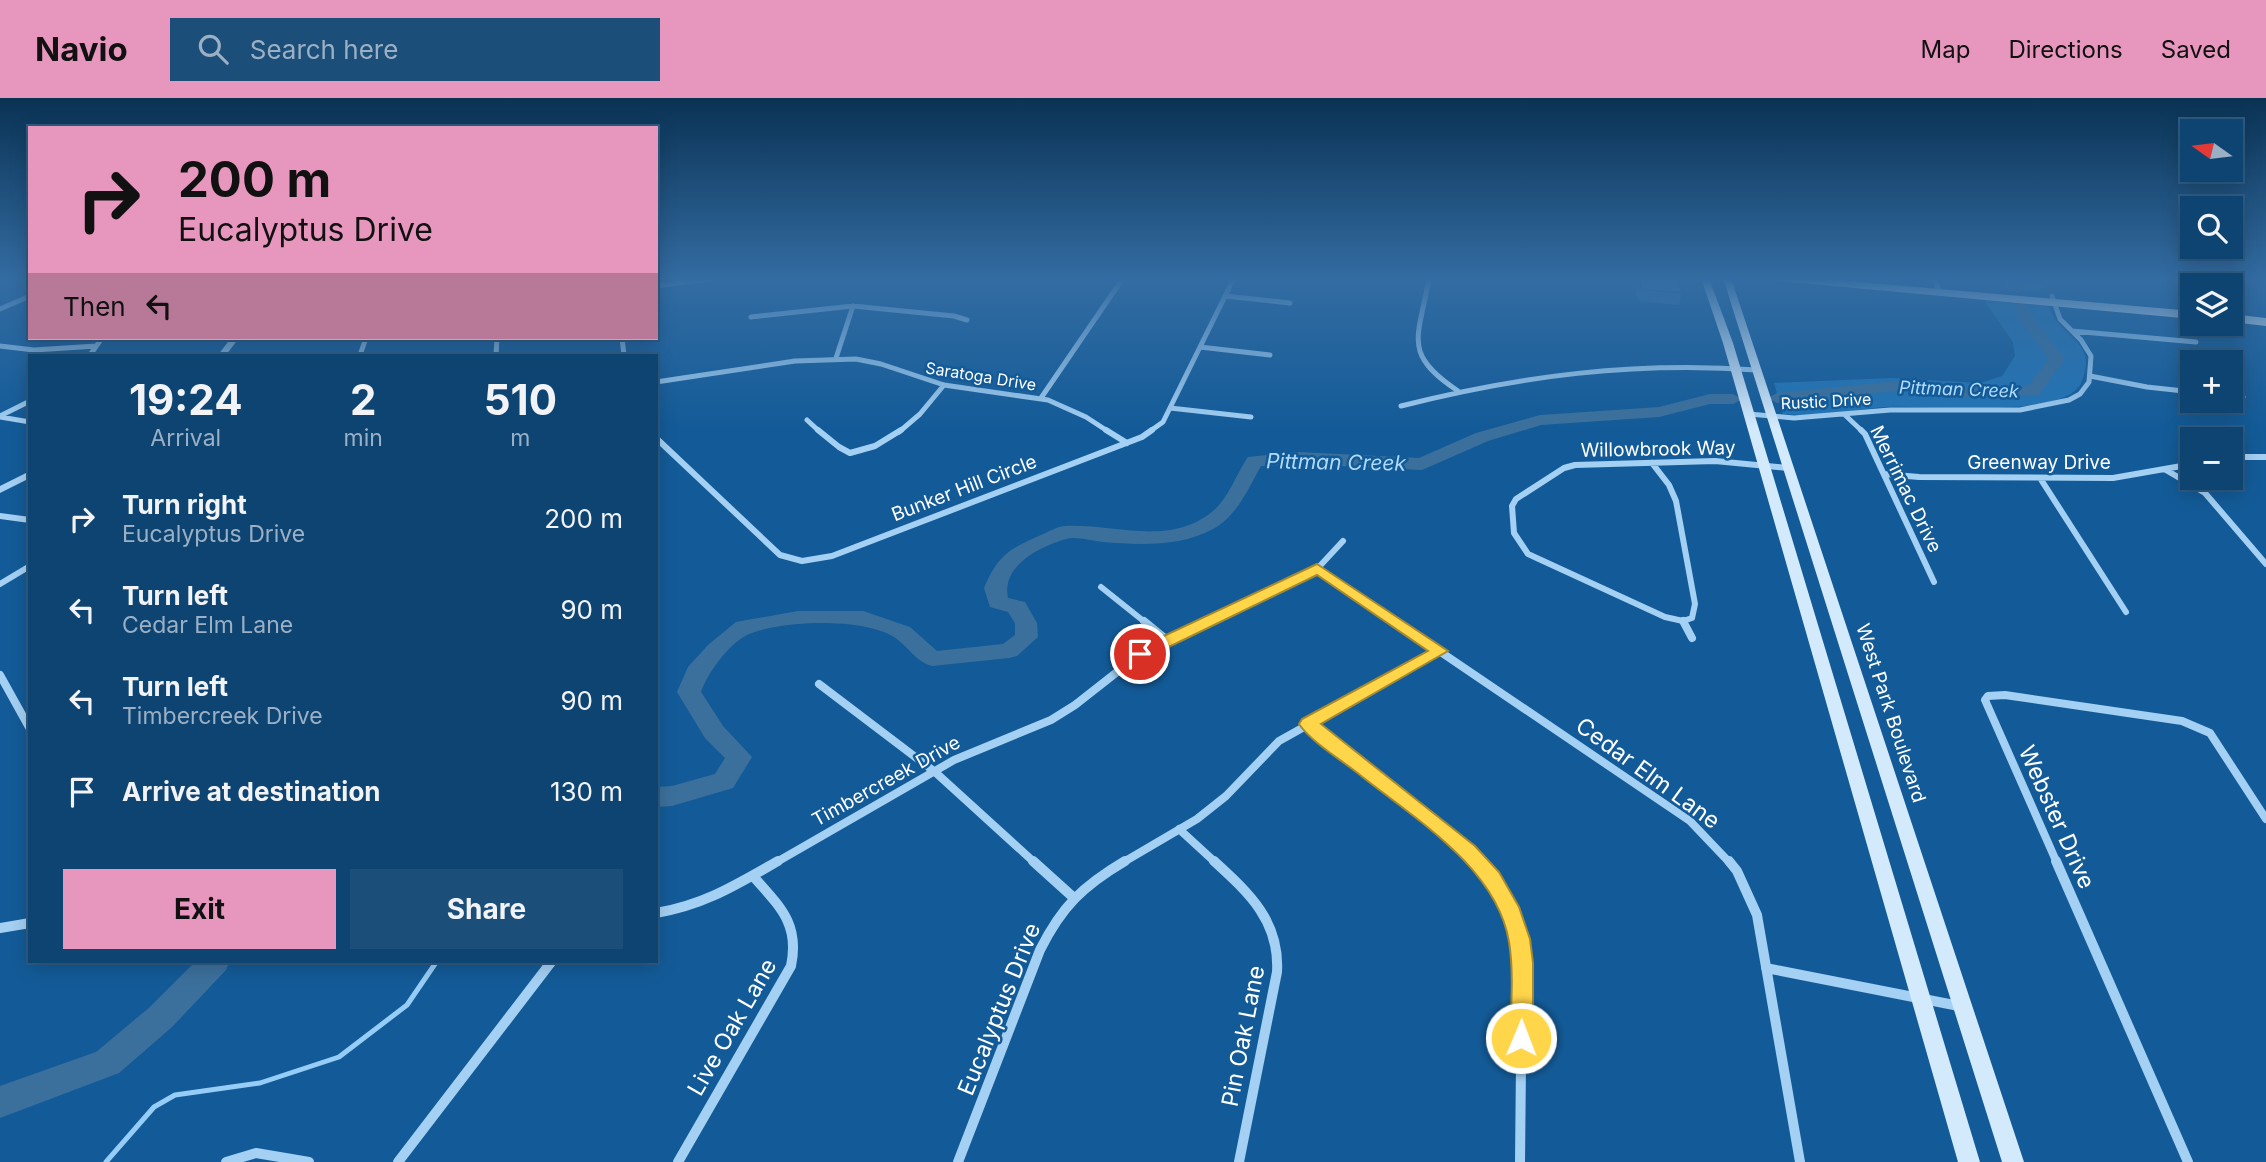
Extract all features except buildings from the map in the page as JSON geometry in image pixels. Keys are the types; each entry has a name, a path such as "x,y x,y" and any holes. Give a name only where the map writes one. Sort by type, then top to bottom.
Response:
{"main road":[{"path":"1723,328 1969,1162"},
{"path":"1730,328 1743,329"},
{"name":"West Park Boulevard","path":"1743,329 2013,1162"}],"street":[{"path":"836,358 846,328"},
{"path":"1041,398 1089,328"},
{"name":"Bunker Hill Circle","path":"658,440 780,555 802,561 832,556 1127,443 1154,430 1163,422 1210,328"},
{"path":"1420,328 1416,348 1424,367 1458,391"},
{"path":"2068,328 2087,347 2091,356 2091,376 2180,391"},
{"path":"2071,331 2196,342"},
{"path":"91,354 100,340"},
{"path":"0,346 34,350 96,346"},
{"path":"1200,348 1270,355"},
{"name":"Saratoga Drive","path":"658,382 795,361 836,358 881,364 944,385 1041,398 1066,406 1127,443"},
{"path":"1401,406 1511,381 1661,366 1757,370"},
{"name":"Rustic Drive","path":"1749,414 1794,418 1890,410 2033,408 2076,397 2091,376"},
{"path":"807,420 845,450 852,454 860,452 915,420 944,385"},
{"path":"0,417 28,402"},
{"path":"1170,408 1251,417"},
{"name":"Merrimac Drive","path":"1844,414 1863,429 1934,582"},
{"path":"0,417 28,422"},
{"path":"2243,457 2266,457"},
{"name":"Willowbrook Way","path":"1684,621 1652,612 1528,554 1514,533 1512,506 1516,499 1564,468 1575,465 1715,461 1788,468"},
{"path":"1652,463 1669,485 1676,501 1695,604 1692,618 1684,621 1692,638"},
{"name":"Greenway Drive","path":"1884,474 1919,477 2113,478 2180,466"},
{"path":"2165,469 2205,493 2266,564"},
{"path":"0,490 28,475"},
{"path":"2040,478 2126,612"},
{"path":"0,516 28,520"},
{"name":"Timbercreek Drive","path":"658,913 686,908 715,897 966,754 1017,736 1051,720 1075,705 1130,661 1166,639 1317,569 1343,541"},
{"path":"0,584 28,567"},
{"name":"Cedar Elm Lane","path":"1317,569 1690,821 1716,845 1737,872 1752,900 1800,1162"},
{"path":"1101,587 1166,639"},
{"name":"Eucalyptus Drive","path":"958,1162 1040,950 1056,918 1074,898 1093,880 1179,829 1226,796 1279,741 1440,651"},
{"path":"0,675 28,725"},
{"path":"819,684 934,772 1074,898"},
{"name":"Webster Drive","path":"2188,1162 1985,700 1988,696 2004,695 2182,721 2210,733 2266,819"},
{"path":"1308,724 1468,852 1492,878 1509,907 1519,939 1522,963 1520,1162"},
{"name":"Pin Oak Lane","path":"1179,829 1257,907 1272,929 1278,954 1277,972 1239,1162"},
{"name":"Live Oak Lane","path":"678,1162 791,966 796,947 791,922 753,876"},
{"path":"0,928 28,923"},
{"path":"398,1162 550,963"},
{"path":"1766,968 1963,1007"},
{"path":"226,1162 247,1154 283,1155 309,1162"}],"shaded area":[{"path":"2003,328 2064,328 2084,354 2086,362 2081,383 2069,395 2049,402 2021,406 1885,407 1796,415 1783,414 1774,383 1892,378 1980,383 2002,376 2015,356 2013,342"}],"waterway":[{"name":"Pittman Creek","path":"1777,398 1896,386 1962,392 2033,391 2057,359 2033,328"},
{"name":"Pittman Creek","path":"658,797 672,796 724,781 739,757 714,732 689,692 696,672 716,650 744,627 798,618 855,616 902,632 932,659 1009,651 1027,637 1026,623 1017,607 998,602 995,588 1003,568 1018,553 1065,532 1142,539 1179,534 1204,526 1223,514 1255,461 1298,458 1422,464 1482,437 1540,420 1659,412 1710,399 1733,399"},
{"name":"Pittman Creek","path":"0,1102 107,1063 161,1017 213,963"},
{"path":"106,1162 154,1107 175,1095 260,1083 339,1057 407,1005 436,963"}],"route":[{"path":"1140,654 1166,639 1317,569 1440,651 1308,724 1468,852 1492,878 1509,907 1519,939 1522,963 1521,1038"}]}
